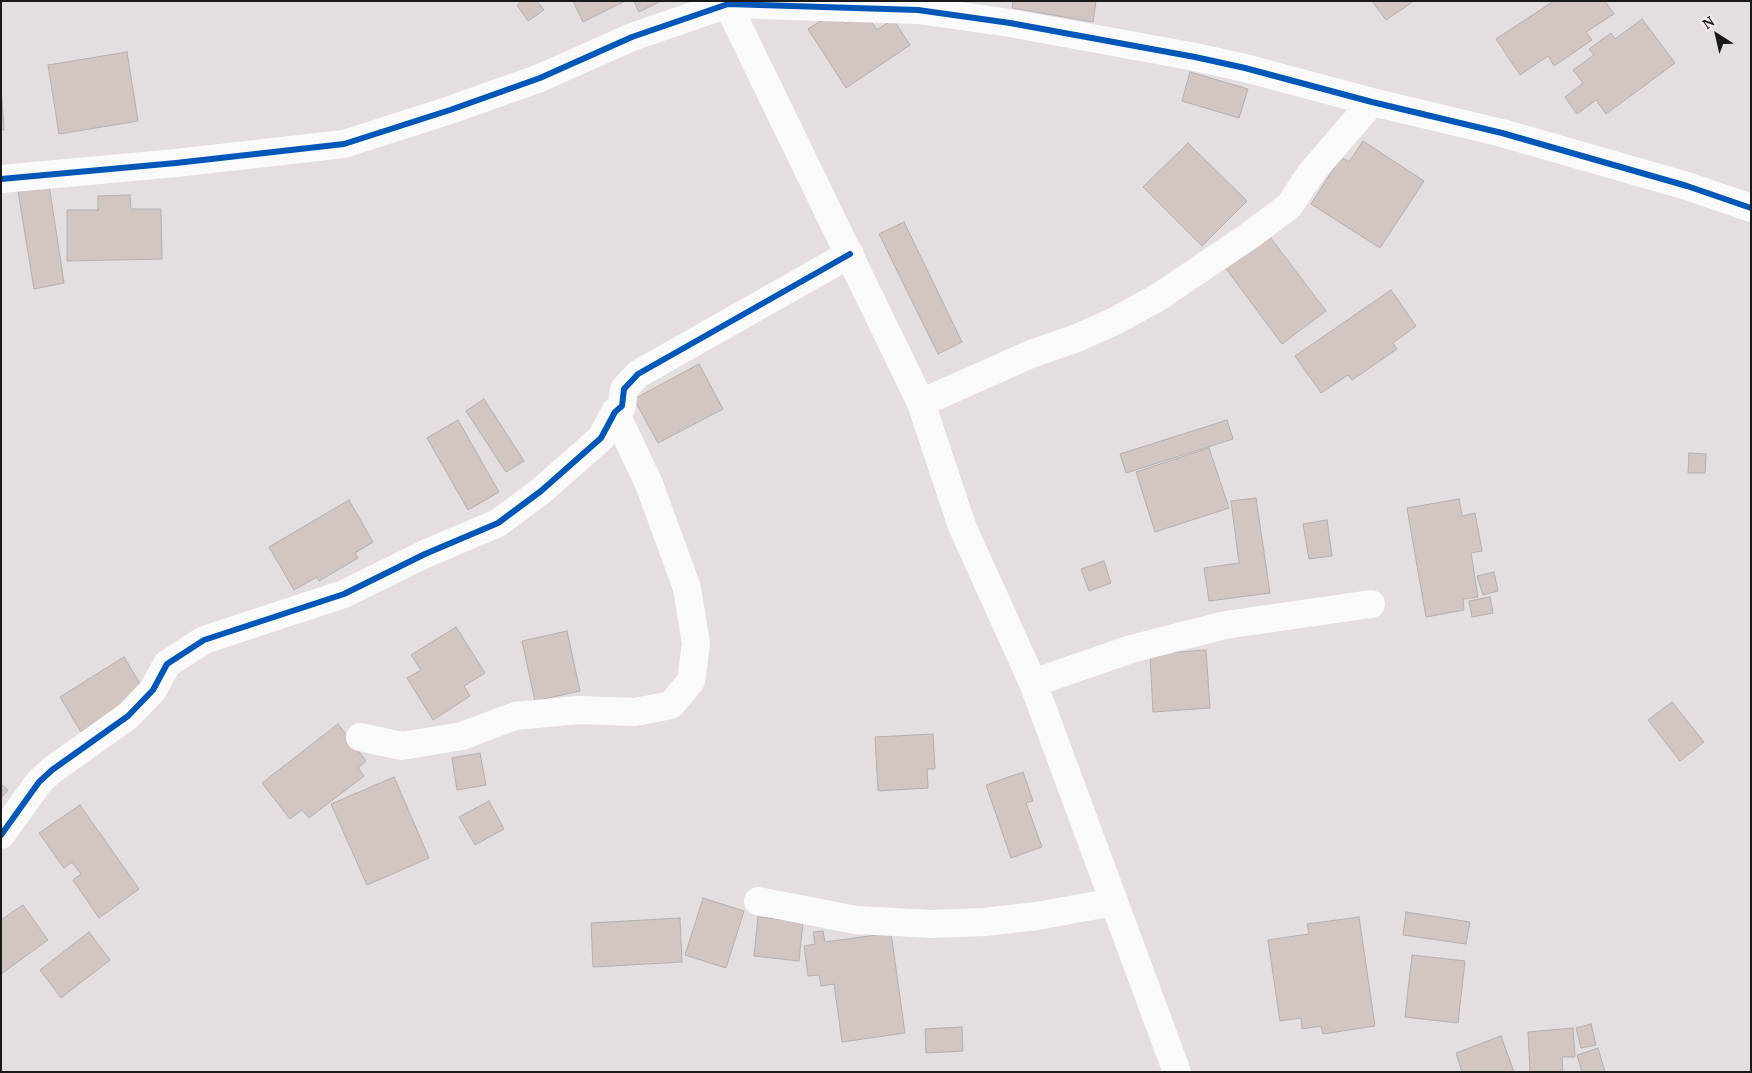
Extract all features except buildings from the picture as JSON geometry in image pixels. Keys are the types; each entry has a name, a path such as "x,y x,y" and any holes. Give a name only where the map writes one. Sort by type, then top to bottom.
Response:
{"street":[{"path":"727,3 850,254 920,403 962,526 1033,683 1177,1072"},
{"path":"1,179 176,163 344,144 450,110 540,78 632,37 727,3 918,10 1010,23 1195,57 1502,133 1688,186 1751,208"},
{"path":"920,403 1031,354 1107,325 1157,298 1249,236 1289,206 1311,173 1372,102"},
{"path":"1,835 39,782 59,765 128,716 153,690 167,664 204,640 344,594 425,554 498,523 541,491 600,438 615,412 622,406 624,389 638,374 850,254"},
{"path":"360,737 402,746 462,736 514,716 578,710 635,712 671,705 691,681 696,644 687,588 649,484 615,412"},
{"path":"1033,683 1131,650 1225,625 1371,604"},
{"path":"758,901 856,920 932,924 992,921 1037,916 1114,902"}],"cycle path":[{"path":"1,179 176,163 344,144 450,110 540,78 632,37 728,4 918,10 1010,23 1195,57 1502,133 1687,186 1751,208"},
{"path":"1,835 39,782 52,770 128,716 153,690 167,664 204,640 344,594 425,554 498,523 541,491 601,438 615,412 622,406 624,389 638,374 850,254"}]}
